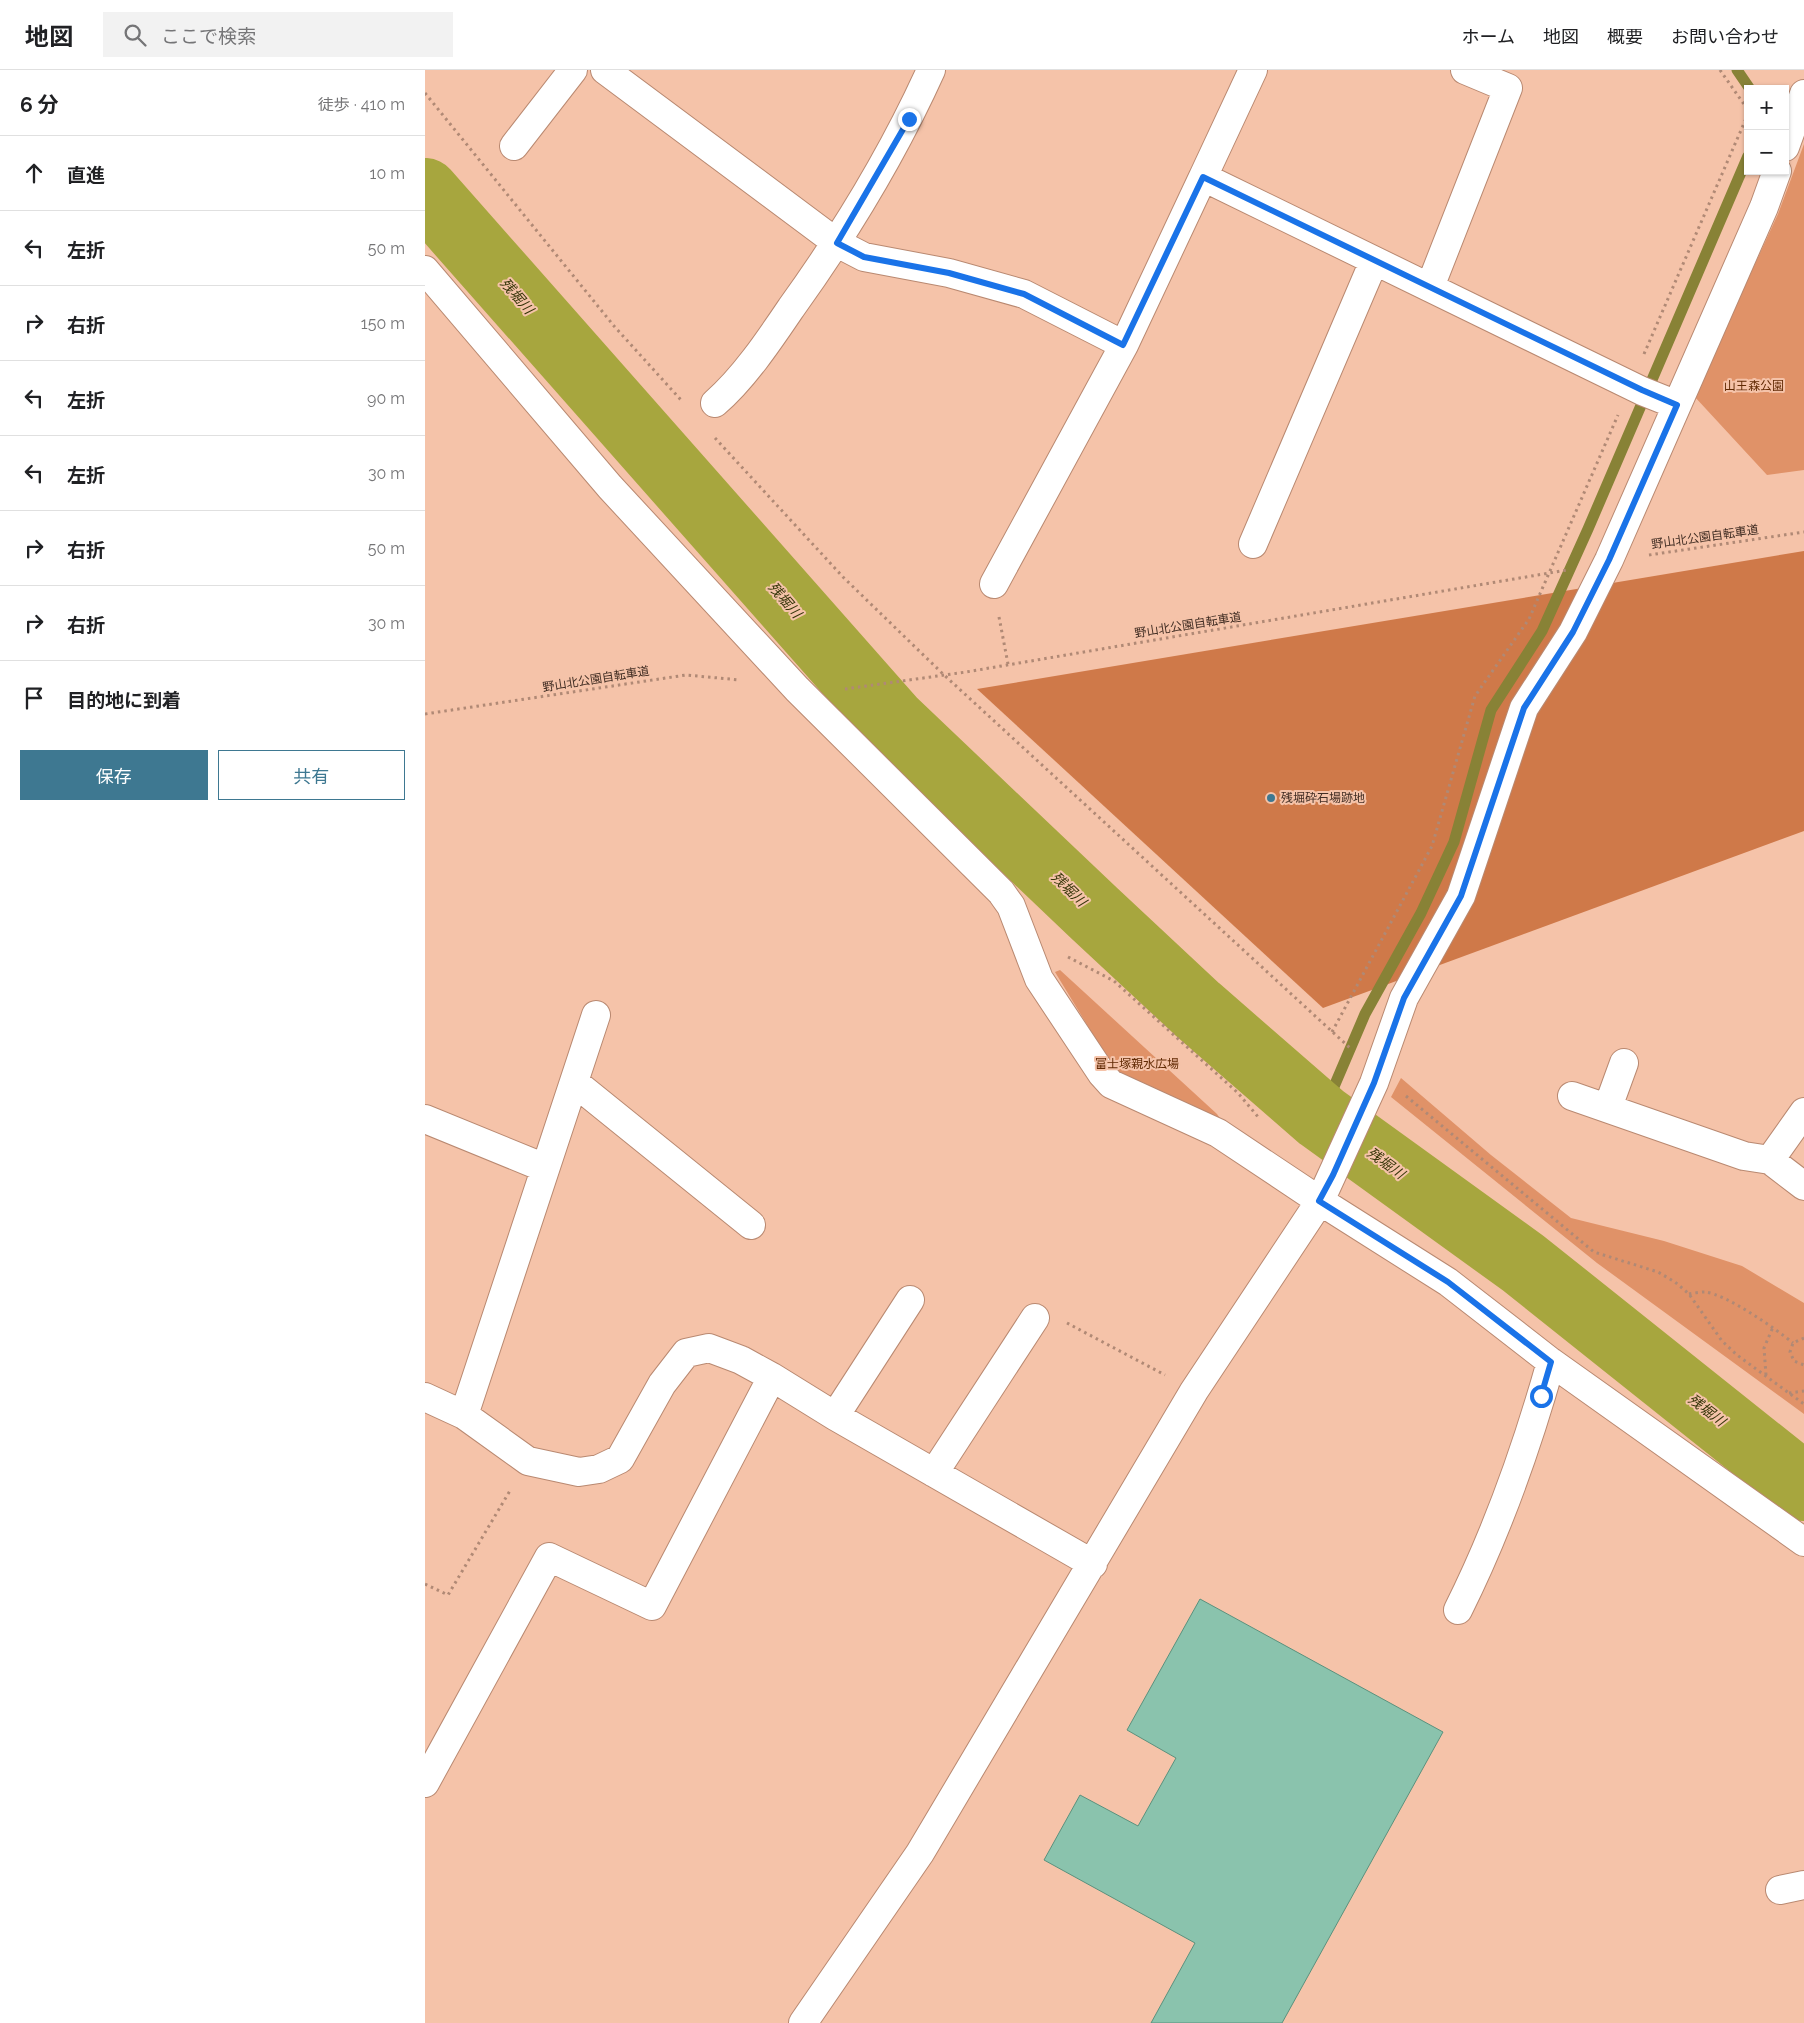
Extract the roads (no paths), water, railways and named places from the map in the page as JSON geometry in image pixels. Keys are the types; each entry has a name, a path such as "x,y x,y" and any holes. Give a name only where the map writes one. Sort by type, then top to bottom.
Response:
{"street":[{"path":"514,146 573,70"},
{"path":"605,70 837,243 864,257 949,273 1024,294 1123,345"},
{"path":"715,403 774,333 837,243 909,119 931,70"},
{"path":"995,584 1123,345 1253,70"},
{"path":"1430,287 1508,88 1465,70"},
{"path":"1789,136 1804,94"},
{"path":"803,2023 921,1853 1194,1391 1319,1201 1333,1175 1374,1083 1404,998 1461,896 1524,708 1573,632 1609,560 1764,207 1776,175"},
{"path":"1203,177 1636,388 1677,405"},
{"path":"1253,544 1374,261"},
{"path":"425,270 610,487 797,689 1001,892 1011,906 1039,979 1102,1074 1111,1084 1218,1133 1319,1201 1448,1282 1551,1362 1804,1542"},
{"path":"464,1415 596,1015"},
{"path":"1608,1107 1624,1063"},
{"path":"574,1082 751,1225"},
{"path":"1572,1096 1744,1156 1770,1160 1804,1186"},
{"path":"1770,1160 1804,1112"},
{"path":"425,1119 545,1168"},
{"path":"835,1416 910,1300"},
{"path":"934,1474 1035,1318"},
{"path":"425,1397 464,1415 527,1461 579,1472 599,1469 619,1459 662,1384 686,1353 709,1348 741,1360 772,1377 934,1474 1093,1564"},
{"path":"1458,1610 1482,1563 1541,1396 1551,1362"},
{"path":"425,1783 549,1557 651,1606 772,1377"}],"waterway":[{"path":"1737,70 1747,85"},
{"path":"1321,1117 1365,1014 1421,913 1454,842 1491,710 1542,631 1588,529 1744,165"},
{"name":"残堀川","path":"425,192 893,722 1094,913 1197,1009 1321,1117 1523,1263 1804,1487"}],"place":[{"name":"残堀砕石場跡地","path":"1271,798"}],"park label":[{"name":"山王森公園","path":"1754,386"},
{"name":"富士塚親水広場","path":"1137,1064"}]}
